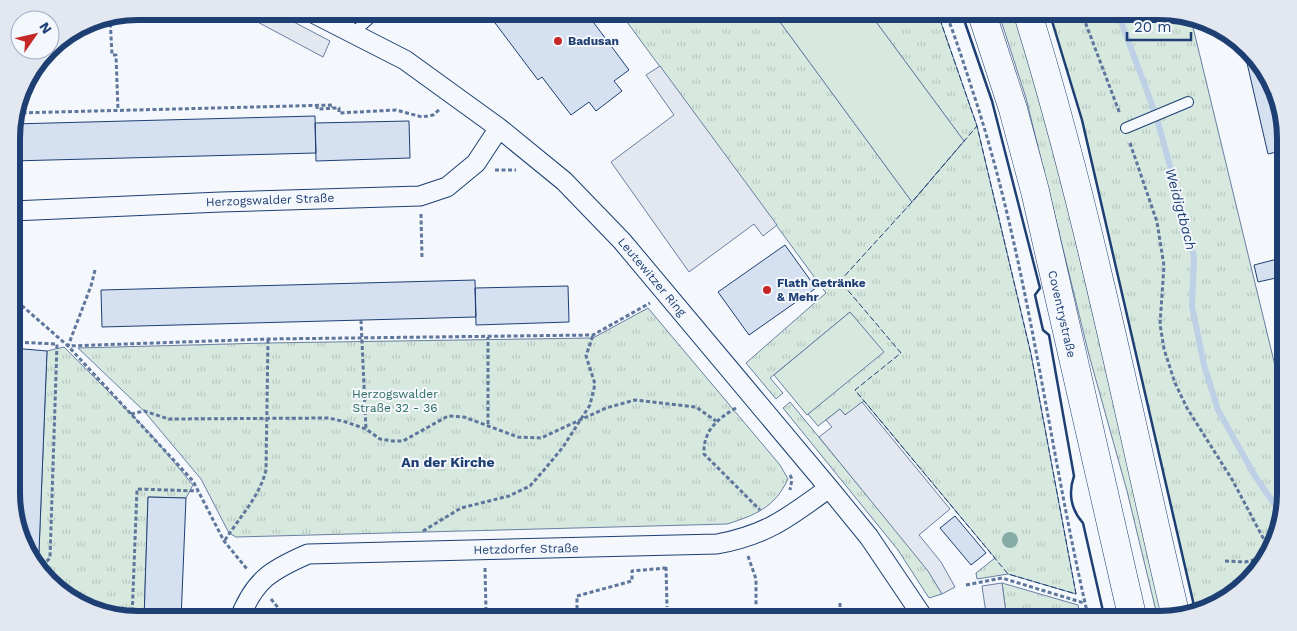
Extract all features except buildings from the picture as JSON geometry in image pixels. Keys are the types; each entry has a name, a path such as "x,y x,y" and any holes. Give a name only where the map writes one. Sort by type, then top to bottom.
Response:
{"main road":[{"name":"Coventrystraße","path":"984,20 1013,109 1035,191 1131,611"},
{"path":"1030,20 1076,180 1175,610"}],"street":[{"name":"Leutewitzer Ring","path":"327,20 405,60 499,128 564,181 622,241 829,488 869,537 919,611"},
{"name":"Herzogswalder Straße","path":"20,211 420,196 447,187 476,163 499,128"},
{"name":"Hetzdorfer Straße","path":"242,611 258,583 282,565 308,554 666,546 726,542 743,539 771,528 829,488"}],"lane":[{"path":"353,33 368,20"},
{"path":"1126,128 1188,102"}],"path":[{"path":"948,20 986,129 1015,242 1055,459 1086,611"},
{"path":"1084,20 1126,128 1157,222 1164,266 1160,324 1164,349 1175,382 1187,408 1233,481 1266,544"},
{"path":"110,24 112,55 116,55 118,110"},
{"path":"23,113 317,105 317,108 339,108 339,113 396,110 422,117 433,115 446,106 453,94"},
{"path":"488,171 514,168 520,173"},
{"path":"421,219 422,258"},
{"path":"68,346 91,286 95,270"},
{"path":"20,342 68,346 362,338 593,335 649,304 664,292"},
{"path":"643,297 655,312"},
{"path":"20,304 68,346 193,481 224,540 258,583"},
{"path":"361,320 366,429"},
{"path":"412,553 412,538 461,508 509,496 530,486 562,447 590,405 595,384 586,356 593,335"},
{"path":"488,337 488,424"},
{"path":"224,540 264,480 268,418 268,340"},
{"path":"44,564 50,558 57,344"},
{"path":"131,414 144,412 169,419 329,418 366,429 380,439 393,441 403,440 448,416 488,424 518,437 541,438 606,408 635,400 696,407 716,421"},
{"path":"729,400 741,415"},
{"path":"736,408 716,421 704,442 704,454 750,498 764,517"},
{"path":"786,497 791,488 792,479 787,470"},
{"path":"132,611 137,489 199,492"},
{"path":"484,550 486,610"},
{"path":"1225,561 1245,562 1256,559"},
{"path":"577,609 577,596 632,581 632,571 666,568"},
{"path":"756,578 756,605"},
{"path":"966,585 1002,578 1085,603"},
{"path":"666,586 667,607"},
{"path":"840,603 840,611"}],"green space":[{"path":"626,20 779,20 912,202 964,141 875,20 940,20 977,126 1031,354 1076,594 1008,574 977,579 976,573 995,558 864,401 845,415 840,409 818,426 808,414 883,352 850,312 770,378 783,393 776,399 746,363 826,293"},
{"path":"779,20 875,20 964,141 912,202"},
{"path":"1001,20 1016,20 1043,102 1163,611 1156,611 1127,491 1089,355 1026,98"},
{"path":"1052,20 1159,20 1192,25 1277,374 1277,493 1273,523 1268,538 1248,571 1237,582 1211,599 1194,606 1082,120"},
{"name":"Herzogswalder Straße 32 - 36","path":"648,308 780,465 788,479 777,497 764,509 727,524 236,537 229,533 201,479 144,411 78,348 593,338"},
{"path":"850,312 884,352 807,415 774,375"},
{"path":"64,347 148,431 193,485 186,498 148,497 144,611 108,607 86,599 60,582 49,571 37,554 39,552 47,351"},
{"path":"790,402 929,571 942,594 929,598 898,550 783,408"},
{"path":"1002,583 1078,605 1079,611 1006,611"}],"shaded area":[{"path":"254,20 290,20 330,41 323,57"},
{"path":"660,66 777,225 763,236 754,224 689,272 611,162 674,115 646,75"},
{"path":"862,402 950,509 919,535 941,562 955,587 942,594 928,571 819,437 832,427 826,420 840,409 845,415"},
{"path":"1002,583 1006,611 986,611 982,586"}],"waterway":[{"name":"Weidigtbach","path":"1120,20 1156,115 1188,232 1194,257 1192,306 1204,365 1218,410 1255,476 1276,507"}],"fence":[{"path":"940,20 977,126"},
{"path":"977,126 1031,354 1076,594 1008,574 855,390 901,353 840,281 912,202 977,126"}],"wall":[{"path":"964,20 992,101 1040,288 1035,295 1043,330 1049,335 1074,476 1071,489 1073,507 1083,523 1103,611"},
{"path":"1052,20 1082,120 1194,606"}],"place":[{"name":"Badusan","path":"558,41"},
{"name":"Flath Getränke & Mehr","path":"767,290"}],"district":[{"name":"An der Kirche","path":"448,462"}]}
